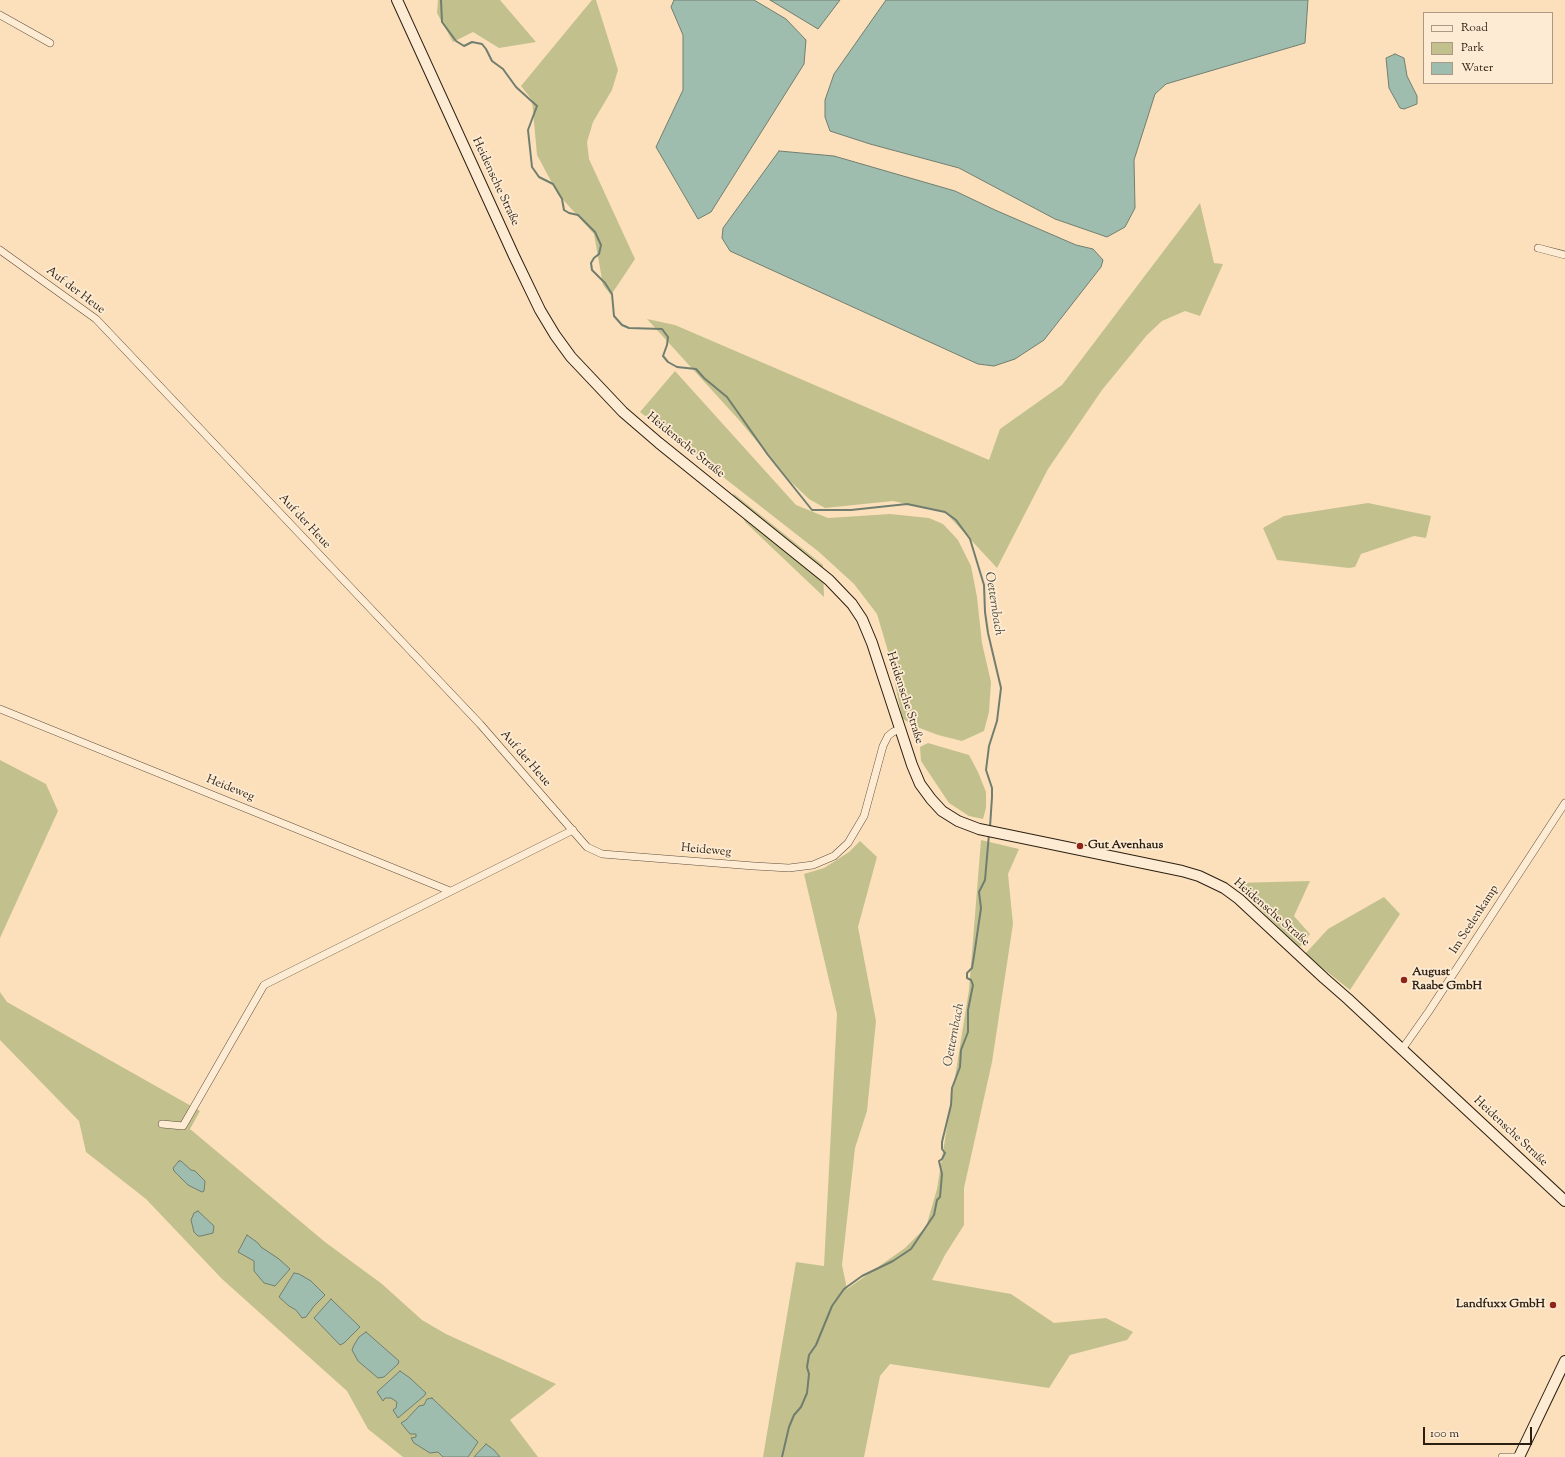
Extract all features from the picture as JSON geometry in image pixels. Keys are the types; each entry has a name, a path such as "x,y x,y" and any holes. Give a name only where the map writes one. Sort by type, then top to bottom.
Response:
{"main road":[{"name":"Heidensche Straße","path":"397,0 514,256 540,310 555,335 571,357 623,412 839,589 852,604 862,619 872,643 900,729 920,784 942,811 958,821 979,829 1182,871 1211,881 1224,888 1239,899 1324,978 1403,1048 1565,1201"},
{"path":"1519,1457 1565,1361"}],"street":[{"path":"0,15 50,43"},
{"path":"1538,248 1565,255"},
{"name":"Auf der Heue","path":"0,250 96,319 480,724 573,830"},
{"name":"Heideweg","path":"0,709 450,891"},
{"name":"Heideweg","path":"573,830 587,847 602,854 789,868 813,865 834,856 848,843 864,816 883,746 888,736 900,729"},
{"name":"Im Seelenkamp","path":"1403,1048 1430,1011 1565,803"},
{"path":"162,1124 183,1126 264,985 573,830"},
{"path":"1502,1457 1519,1457"}],"green space":[{"path":"438,0 500,0 536,42 499,48 473,32 453,42 437,13"},
{"path":"592,0 596,0 618,70 612,90 593,122 587,142 589,159 635,259 611,295 603,285 594,234 558,194 537,155 532,100 521,86"},
{"path":"1200,203 1214,263 1223,264 1200,316 1185,311 1162,321 1147,335 1102,390 1048,469 997,568 945,512 893,501 825,508 809,499 790,481 739,420 647,319 675,325 989,460 1000,429 1062,385"},
{"path":"675,371 796,505 828,518 890,514 929,518 943,524 958,540 971,566 977,597 982,643 991,682 989,712 984,731 962,741 938,735 912,725 902,718 890,658 877,614 854,584 819,552 640,412"},
{"path":"733,493 823,565 824,597 745,522"},
{"path":"1368,503 1431,516 1426,538 1414,536 1361,554 1355,567 1349,568 1277,560 1263,528 1284,516"},
{"path":"928,743 969,755 986,792 986,808 983,819 969,816 949,803 921,761 920,747"},
{"path":"0,760 46,784 58,811 0,938"},
{"path":"981,840 1019,849 1008,874 1013,924 992,1062 964,1188 964,1225 945,1255 932,1280 1011,1294 1054,1323 1106,1318 1133,1332 1127,1340 1070,1355 1049,1388 890,1364 880,1376 864,1457 763,1457 796,1262 824,1266 837,1014 804,874 824,868 849,852 860,841 877,857 858,927 876,1021 867,1111 855,1148 842,1265 847,1289 905,1248 926,1227 937,1189 969,990"},
{"path":"1310,881 1294,916 1310,934 1299,948 1234,883"},
{"path":"1384,897 1400,914 1350,990 1305,954 1328,929"},
{"path":"0,992 7,1002 200,1111 190,1129 325,1242 382,1284 422,1320 446,1334 556,1384 510,1420 538,1457 403,1457 368,1429 347,1391 222,1279 146,1199 86,1152 79,1121 0,1040"}],"water":[{"path":"674,0 754,0 786,19 806,40 804,64 711,212 698,219 656,147 683,90 683,35 671,7"},
{"path":"770,0 840,0 818,29"},
{"path":"886,0 1308,0 1305,43 1166,84 1155,94 1134,160 1135,208 1125,227 1107,237 1055,219 959,168 870,144 830,131 825,117 825,100 834,74"},
{"path":"1395,54 1404,58 1407,76 1417,96 1417,104 1404,109 1400,108 1389,88 1386,58"},
{"path":"779,151 834,156 955,191 1076,245 1093,249 1103,260 1101,267 1044,340 1015,359 994,366 978,364 730,251 722,238 723,228"},
{"path":"179,1161 191,1170 195,1171 205,1181 204,1191 202,1192 188,1185 174,1171 173,1168"},
{"path":"198,1211 214,1226 213,1233 198,1236 194,1232 191,1220 194,1213"},
{"path":"247,1235 290,1269 275,1286 264,1283 254,1271 254,1261 238,1252"},
{"path":"294,1273 299,1274 311,1281 325,1295 306,1317 302,1318 296,1310 279,1297"},
{"path":"331,1299 360,1327 340,1345 314,1318"},
{"path":"366,1332 399,1361 398,1364 384,1377 378,1378 358,1361 352,1350 359,1337"},
{"path":"400,1371 426,1393 398,1418 393,1410 396,1408 397,1402 391,1398 385,1398 383,1401 377,1392"},
{"path":"432,1398 478,1442 468,1457 443,1457 438,1452 430,1453 414,1443 411,1438 416,1437 416,1434 410,1434 401,1423 406,1420 419,1406 424,1405 427,1399"},
{"path":"486,1444 494,1450 500,1457 474,1457"}],"waterway":[{"name":"Oetternbach","path":"441,0 442,22 456,41 464,46 472,42 482,44 492,61 503,69 516,87 537,106 528,130 532,167 539,177 553,184 562,199 564,210 578,215 595,232 601,245 599,254 591,263 592,270 605,283 612,294 614,316 622,325 629,328 662,329 668,337 663,356 668,362 677,367 696,369 704,378 727,397 768,455 812,510 851,510 907,504 945,512 956,520 970,539 984,585 985,612 988,633 1001,688 997,721 989,746 986,770 992,788 990,827"},
{"name":"Oetternbach","path":"782,1457 789,1427 794,1415 801,1407 807,1393 809,1374 807,1367 809,1355 816,1345 832,1306 844,1289 862,1276 893,1261 911,1249 934,1215 937,1200 940,1197 942,1174 939,1161 945,1153 942,1149 942,1142 951,1105 952,1088 960,1067 961,1050 968,1032 968,1010 973,985 971,980 967,978 967,973 972,968 974,956 981,908 979,892 985,880 989,834"}],"place":[{"name":"Gut Avenhaus","path":"1080,846"},
{"name":"August Raabe GmbH","path":"1404,980"},
{"name":"Landfuxx GmbH","path":"1553,1305"}]}
